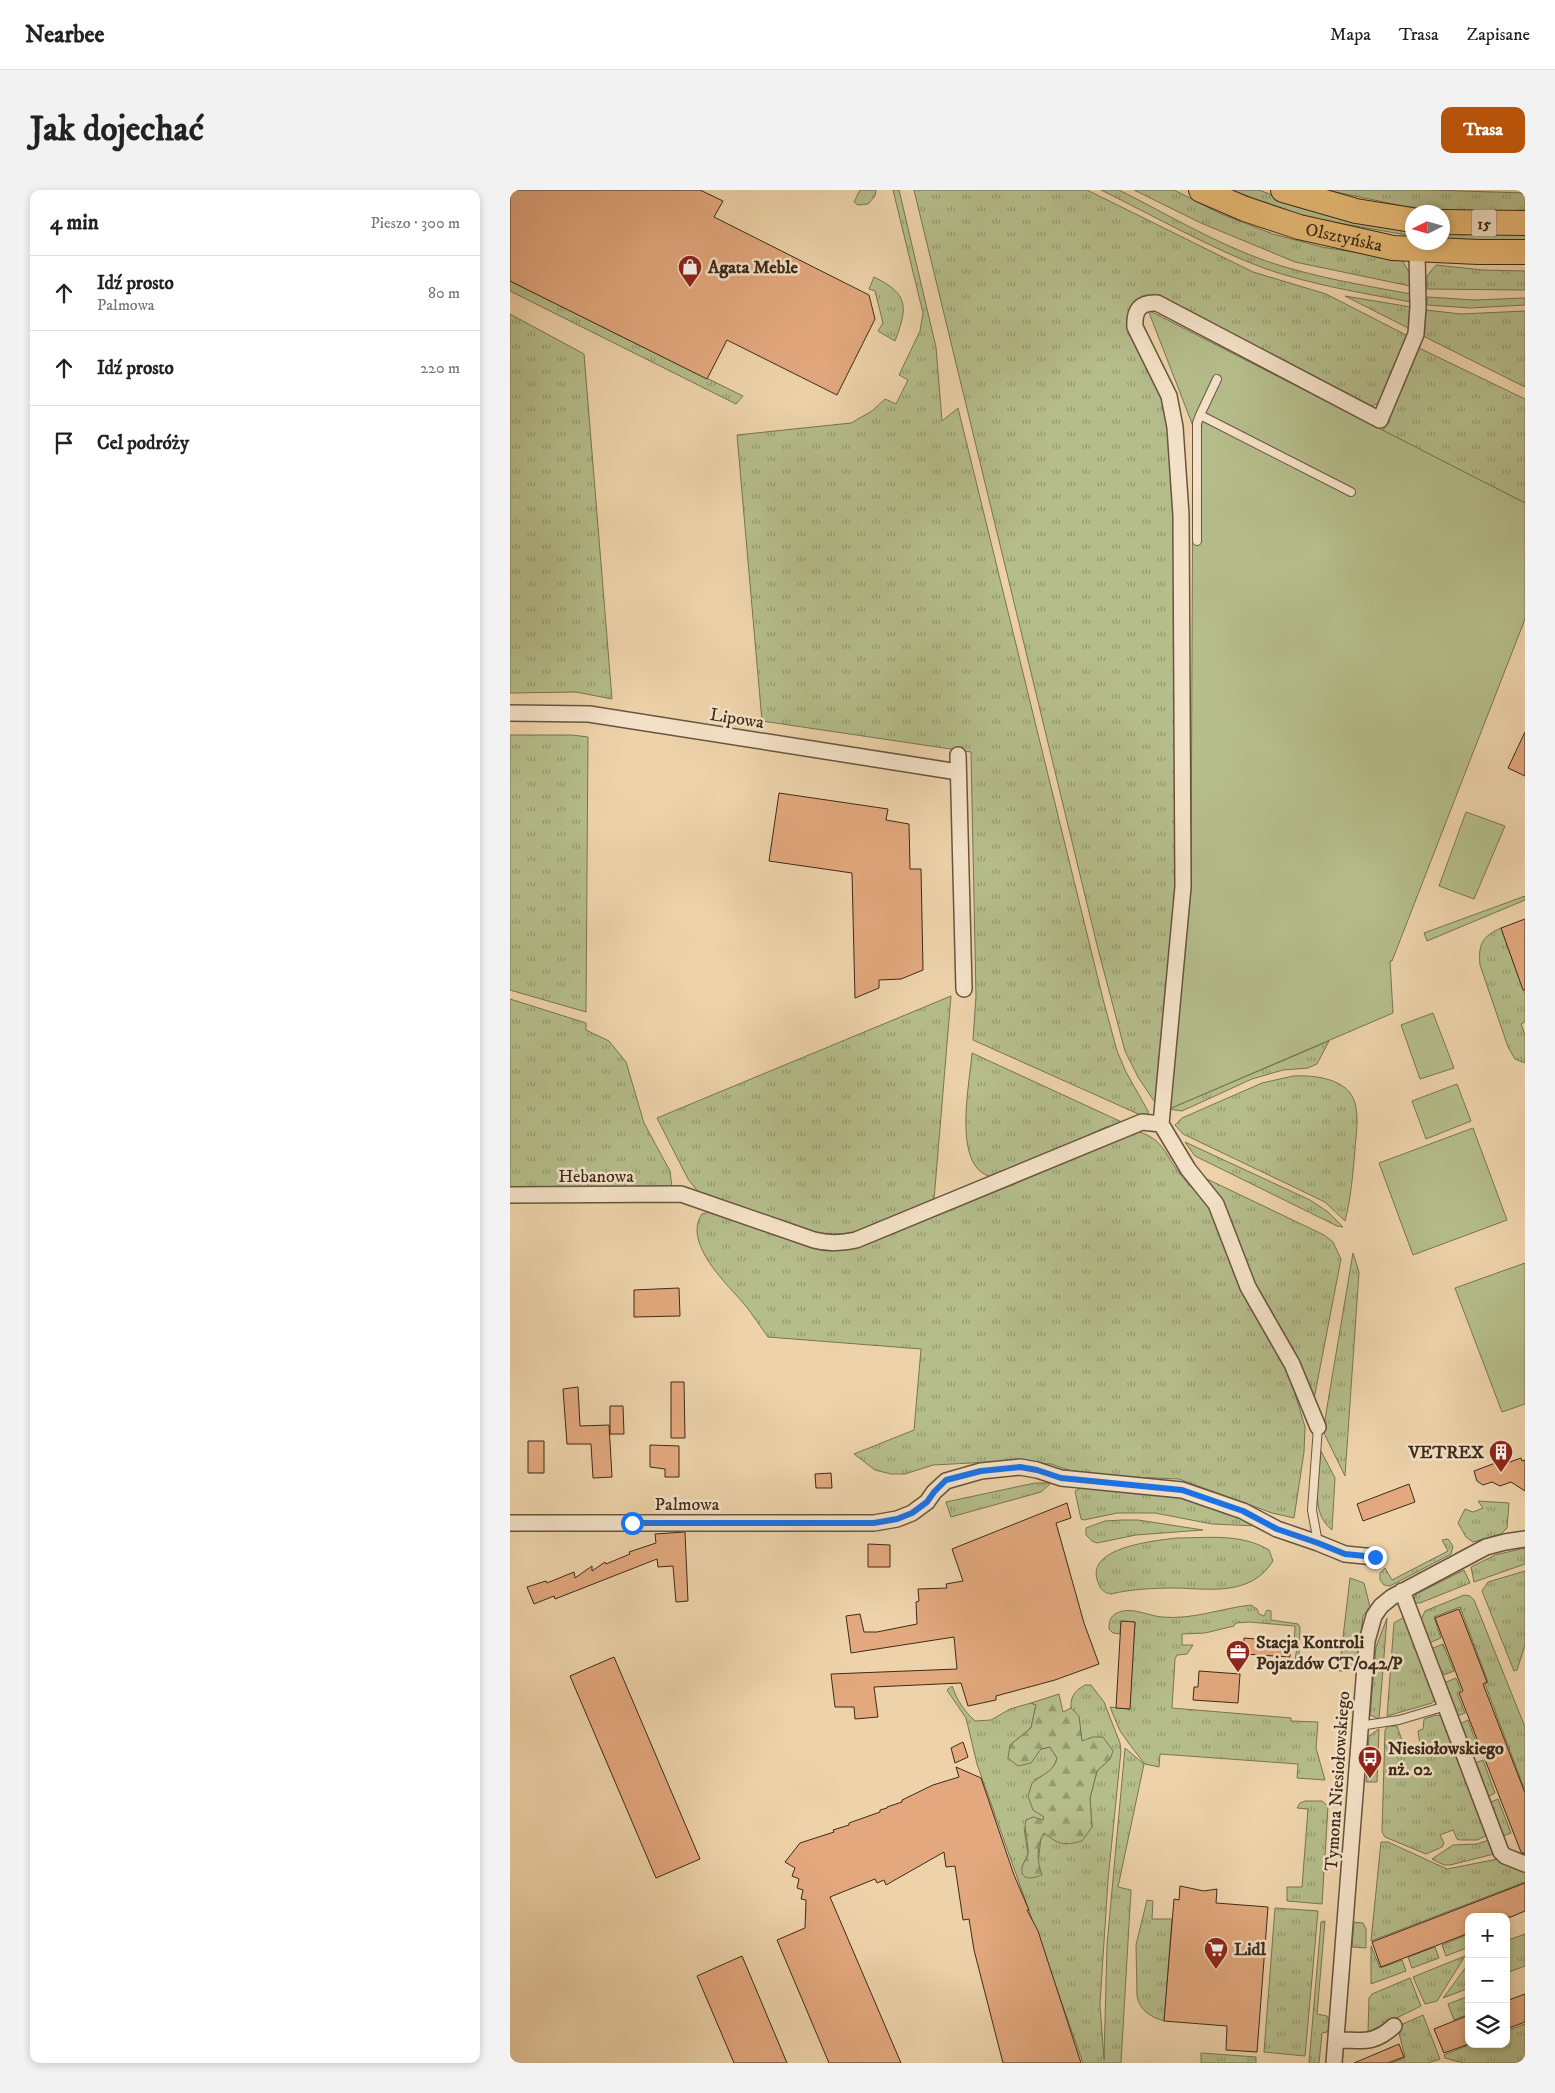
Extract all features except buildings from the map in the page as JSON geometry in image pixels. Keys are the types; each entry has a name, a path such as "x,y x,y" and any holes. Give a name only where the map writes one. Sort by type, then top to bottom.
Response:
{"main road":[{"name":"Olsztyńska","path":"1201,190 1245,209 1299,227 1393,248 1405,248"},
{"name":"Olsztyńska","path":"1283,190 1356,212 1405,219"},
{"name":"15","path":"1450,222 1525,223"},
{"name":"Olsztyńska","path":"1437,250 1525,252"}],"street":[{"path":"1318,1427 1292,1364 1248,1287 1216,1204 1188,1169 1161,1124 1183,887 1181,515 1175,427 1169,396 1136,327 1135,316 1140,307 1146,302 1157,303 1380,420 1416,334 1418,299 1417,250"},
{"name":"Lipowa","path":"510,713 589,714 958,772"},
{"path":"958,755 964,989"},
{"name":"Hebanowa","path":"510,1195 681,1194 827,1244 841,1243 856,1240 1142,1122 1161,1124"},
{"name":"Palmowa","path":"510,1523 874,1523 897,1519 912,1513 927,1502 946,1480 981,1471 1020,1467 1037,1470 1061,1478 1182,1490 1243,1511 1277,1529 1345,1554 1375,1557"},
{"name":"Tymona Niesiołowskiego","path":"1334,2063 1359,1726 1370,1627 1381,1606 1402,1591 1486,1547 1525,1539"},
{"path":"1402,1591 1501,1852 1505,1856 1525,1864"},
{"path":"1336,2040 1374,2040 1383,2036 1394,2026"}],"lane":[{"path":"1197,541 1196,423 1217,379"},
{"path":"1200,415 1351,492"},
{"path":"1318,1427 1312,1510 1318,1543"},
{"path":"1359,1726 1399,1720 1446,1706"}],"green space":[{"path":"860,190 876,190 875,196 868,204 858,205 854,202"},
{"path":"893,190 899,190 936,347 942,421 958,408 1103,999 1117,1051 1126,1072 1148,1111 1148,1116 1145,1117 973,1040 976,996 971,752 762,721 737,435 851,423 872,411 885,399 896,404 908,380 899,375 920,331 923,313"},
{"path":"914,190 1087,190 1253,272 1326,294 1410,337 1382,401 1372,406 1162,297 1146,296 1133,305 1165,396 1176,513 1179,886 1156,1104 1138,1077 1125,1051 1098,949"},
{"path":"1101,190 1119,190 1210,237 1266,261 1320,276 1411,294 1411,302 1320,284 1266,269 1204,242"},
{"path":"1134,190 1174,190 1219,213 1273,234 1322,247 1402,260 1410,274 1410,286 1295,262 1201,223"},
{"path":"1231,190 1259,190 1288,201 1405,227 1405,235 1310,218"},
{"path":"1326,190 1431,190 1525,193 1525,211 1454,212 1450,212 1450,205 1403,206"},
{"path":"1450,231 1525,233 1525,240 1487,243 1450,239"},
{"path":"1436,265 1483,270 1525,271 1525,290 1427,289 1427,276"},
{"path":"874,277 894,289 902,303 902,319 895,341 878,331 883,323 875,291 869,289"},
{"path":"510,281 743,396 736,404 510,291"},
{"path":"1345,296 1411,307 1410,329"},
{"path":"1427,297 1474,300 1525,298 1525,305 1471,308 1427,305"},
{"path":"1148,310 1525,503 1525,619 1392,961 1390,961 1393,1013 1169,1109 1191,888 1193,426"},
{"path":"1426,310 1461,314 1525,311 1525,387 1423,336"},
{"path":"510,314 584,354 612,699 576,692 510,693"},
{"path":"1417,347 1525,399 1525,503 1383,431"},
{"path":"510,735 572,735 588,737 586,1012 510,990"},
{"path":"1466,812 1505,826 1474,899 1439,886"},
{"path":"1525,896 1525,900 1427,941 1424,933"},
{"path":"1501,928 1525,994 1525,1022 1521,1024 1525,1035 1525,1063 1515,1059 1508,1047 1480,965 1480,952 1485,938"},
{"path":"951,996 934,1200 858,1235 825,1237 700,1194 688,1179 657,1118"},
{"path":"510,999 586,1023 586,1030 609,1041 626,1062 644,1123 670,1171 672,1188 510,1189"},
{"path":"1433,1013 1454,1068 1420,1079 1401,1025"},
{"path":"1329,1041 1317,1064 1308,1068 1283,1070 1252,1079 1182,1111 1169,1109"},
{"path":"972,1053 1124,1123 1106,1127 997,1177 987,1176 976,1167 970,1154 967,1137 967,1100"},
{"path":"1293,1076 1311,1076 1338,1083 1351,1095 1355,1103 1357,1115 1356,1132 1349,1203 1345,1221 1325,1202 1183,1134 1175,1125 1182,1118 1262,1083"},
{"path":"1457,1084 1471,1121 1426,1139 1412,1101"},
{"path":"1473,1128 1507,1220 1413,1255 1379,1163"},
{"path":"1137,1131 1159,1143 1180,1174 1212,1210 1287,1367 1305,1427 1304,1452 1294,1518 1272,1513 1179,1479 1083,1475 1051,1464 1009,1461 933,1465 905,1474 891,1474 875,1470 854,1454 914,1430 921,1349 768,1337 745,1305 710,1263 702,1250 698,1238 697,1225 702,1214 710,1212 824,1249"},
{"path":"1185,1142 1310,1200 1328,1212 1343,1227 1337,1226 1195,1156"},
{"path":"1207,1179 1324,1235 1333,1242 1341,1259 1314,1399 1262,1300"},
{"path":"1353,1253 1359,1272 1345,1476 1323,1431"},
{"path":"1525,1263 1525,1404 1502,1412 1455,1288"},
{"path":"1321,1451 1335,1478 1332,1530 1320,1514 1318,1504 1317,1493"},
{"path":"1035,1483 1051,1483 1041,1492 951,1517 946,1502"},
{"path":"1102,1487 1174,1496 1214,1507 1259,1526 1212,1524 1155,1513 1117,1513 1081,1519 1075,1491 1081,1488"},
{"path":"1478,1501 1509,1503 1507,1528 1501,1534 1473,1542 1466,1537 1458,1523 1465,1509 1473,1512 1483,1508"},
{"path":"1138,1520 1203,1530 1136,1535 1097,1543 1086,1535 1086,1528 1105,1521"},
{"path":"1212,1537 1247,1541 1269,1550 1273,1561 1264,1572 1253,1580 1229,1588 1151,1589 1111,1594 1101,1589 1096,1570 1101,1561 1111,1553 1138,1544 1176,1538"},
{"path":"1448,1539 1453,1546 1451,1554 1390,1586 1384,1585 1380,1580 1380,1573 1385,1568 1392,1580 1448,1551 1442,1540"},
{"path":"1525,1548 1525,1564 1474,1582 1471,1567 1495,1555"},
{"path":"1464,1570 1470,1583 1416,1603 1414,1599 1416,1594"},
{"path":"1525,1571 1525,1645 1517,1670 1514,1671 1482,1591 1488,1582"},
{"path":"1350,1578 1364,1583 1370,1607 1363,1616 1358,1657 1350,1671 1339,1671"},
{"path":"1464,1595 1470,1596 1474,1600 1525,1727 1525,1791 1485,1684 1488,1682 1460,1607 1434,1617 1441,1638 1429,1643 1421,1620 1425,1611"},
{"path":"1251,1605 1257,1609 1259,1614 1264,1616 1267,1610 1271,1611 1271,1620 1298,1624 1300,1627 1299,1656 1310,1662 1300,1664 1300,1667 1309,1668 1309,1671 1297,1670 1294,1667 1297,1647 1294,1647 1295,1626 1249,1622 1236,1623 1234,1626 1205,1633 1182,1634 1182,1645 1193,1645 1187,1654 1177,1655 1175,1659 1172,1708 1291,1718 1291,1721 1318,1722 1316,1748 1325,1780 1297,1778 1298,1764 1160,1754 1159,1767 1145,1764 1120,1731 1110,1707 1129,1709 1135,1622 1121,1621 1120,1634 1113,1633 1109,1629 1111,1618 1122,1611 1140,1612 1162,1617 1185,1617"},
{"path":"1406,1616 1436,1698 1432,1703 1387,1716 1394,1623"},
{"path":"1387,1618 1379,1719 1370,1715 1376,1647"},
{"path":"1443,1644 1454,1671 1441,1676 1431,1649"},
{"path":"1456,1678 1461,1690 1457,1693 1465,1713 1457,1716 1444,1683"},
{"path":"1085,1685 1091,1685 1104,1702 1120,1743 1121,1751 1108,1880 1100,2004 1104,2059 1107,1945 1125,1748 1144,1764 1118,1887 1131,1890 1121,2063 1083,2063 977,1764 966,1718 947,1690 952,1686 961,1705 975,1721 991,1720 1010,1709 1031,1703 1036,1705 1031,1728 1010,1745 1041,1749 1050,1747 1057,1758 1054,1766 1048,1772 1034,1780 1045,1817 1043,1820 1024,1828 1028,1854 1022,1867 1038,1864 1041,1838 1044,1833 1092,1827 1090,1798 1097,1771 1110,1759 1093,1737 1082,1742 1079,1717 1071,1708 1071,1704 1074,1694"},
{"path":"1059,1694 1063,1712 1071,1708 1079,1716 1082,1741 1093,1737 1103,1737 1113,1751 1110,1759 1097,1771 1090,1798 1092,1827 1082,1841 1070,1844 1058,1842 1044,1833 1041,1838 1038,1854 1042,1875 1029,1878 1023,1875 1022,1872 1028,1853 1025,1829 1026,1820 1033,1817 1043,1820 1044,1817 1033,1810 1028,1796 1032,1783 1053,1767 1057,1758 1050,1747 1041,1749 1031,1763 1018,1766 1008,1758 1010,1745 1031,1728 1036,1705 1031,1703"},
{"path":"1436,1715 1442,1716 1488,1835 1477,1840 1460,1840 1457,1839 1453,1830 1440,1835 1444,1843 1442,1847 1426,1854 1385,1837 1382,1832 1385,1730 1388,1726 1397,1726 1405,1749 1420,1744 1418,1731 1423,1729 1424,1719"},
{"path":"1468,1720 1480,1753 1472,1756 1460,1724"},
{"path":"1379,1729 1377,1782 1366,1782 1369,1736"},
{"path":"1483,1760 1495,1793 1488,1797 1475,1763"},
{"path":"1498,1799 1511,1833 1503,1836 1491,1802"},
{"path":"1305,1801 1322,1801 1328,1806 1322,1904 1287,1901 1287,1887 1302,1887 1308,1809 1297,1808 1300,1803"},
{"path":"1489,1840 1495,1852 1494,1854 1450,1865 1444,1865 1432,1859 1453,1845 1477,1844"},
{"path":"1381,1842 1388,1842 1447,1869 1498,1859 1525,1872 1525,1882 1371,1941"},
{"path":"1147,1900 1153,1901 1152,1919 1172,1919 1164,2021 1147,2013 1138,2001 1137,1996 1136,1945"},
{"path":"1275,1908 1318,1911 1305,2056 1264,2052"},
{"path":"1325,1921 1317,2014 1327,2016 1331,2025 1327,2032 1322,2033 1319,2063 1309,2063 1321,1922"},
{"path":"1354,1922 1363,1923 1366,1929 1366,1948 1352,1947"},
{"path":"1525,1934 1525,1966 1510,1972 1510,1958 1510,1940"},
{"path":"1465,1936 1465,1949 1446,1956 1442,1945"},
{"path":"1371,1946 1380,1968 1402,1960 1406,1971 1371,1984"},
{"path":"1435,1947 1439,1958 1412,1968 1408,1957"},
{"path":"1465,1956 1437,2001 1425,2004 1413,1977"},
{"path":"1465,1968 1465,1990 1443,1998"},
{"path":"1410,1978 1421,2006 1368,2032 1369,1998 1372,1994"},
{"path":"1465,1998 1465,2016 1454,2020 1448,2004"},
{"path":"1423,2015 1440,2059 1428,2063 1391,2063 1405,2057 1399,2033 1403,2024"},
{"path":"1525,2024 1525,2063 1463,2063 1445,2058 1444,2055 1465,2046 1465,2048 1510,2048 1510,2030"},
{"path":"1201,2053 1256,2057 1256,2063 1201,2063"}],"place":[{"name":"Agata Meble","path":"690,288"},
{"name":"VETREX","path":"1501,1473"},
{"name":"Stacja Kontroli Pojazdów CT/042/P","path":"1238,1673"},
{"name":"Niesiołowskiego nż. 02","path":"1370,1779"},
{"name":"Lidl","path":"1216,1970"}],"route":[{"path":"632,1523 874,1523 897,1519 912,1513 927,1502 946,1480 981,1471 1020,1467 1037,1470 1061,1478 1082,1481 1124,1483 1182,1490 1243,1511 1277,1529 1345,1554 1375,1557"}]}
